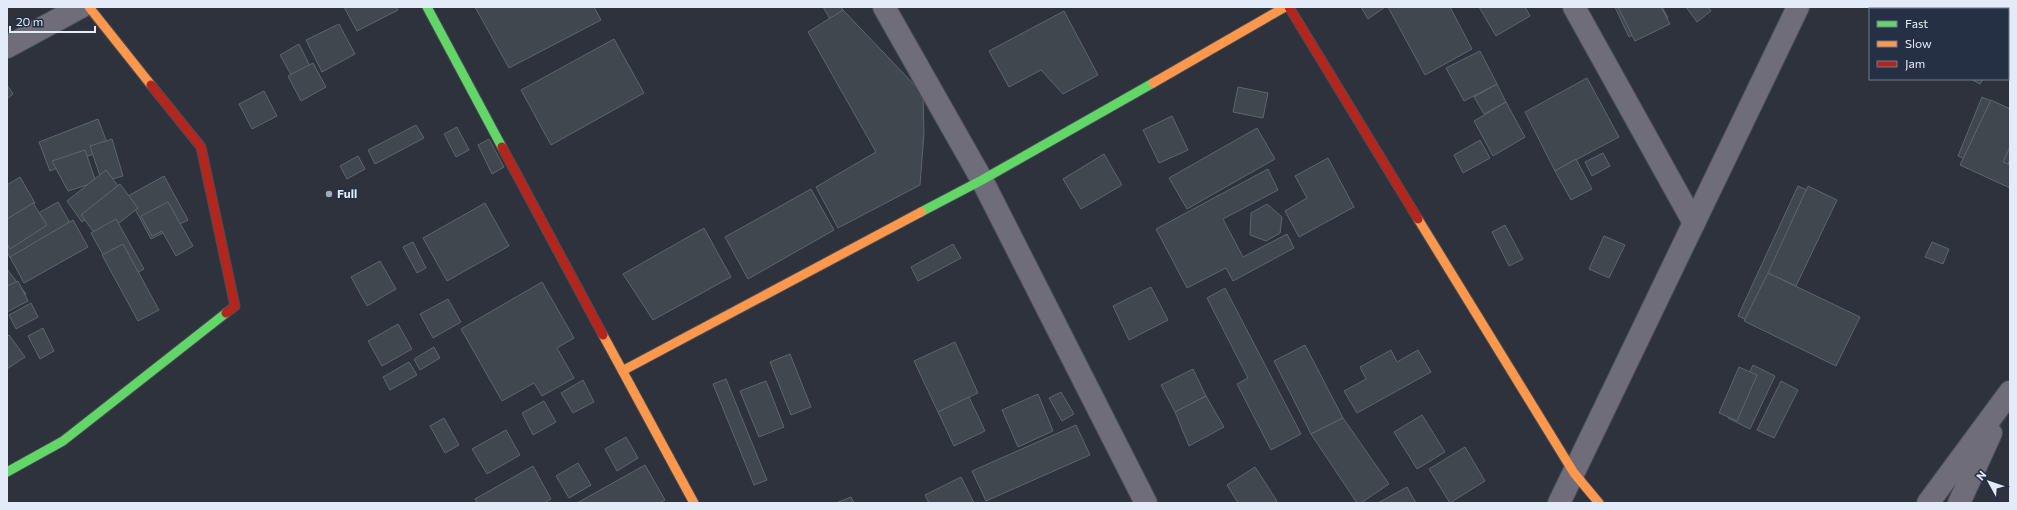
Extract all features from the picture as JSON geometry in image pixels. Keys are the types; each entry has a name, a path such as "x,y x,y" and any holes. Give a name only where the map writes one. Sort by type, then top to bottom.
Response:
{"street":[{"path":"7,47 81,7"},
{"path":"7,472 63,441 235,306 202,147 89,7"},
{"path":"427,7 624,370 694,503"},
{"path":"884,7 982,180 1146,503"},
{"path":"624,370 757,298 982,180 1285,7"},
{"path":"1289,7 1574,473 1599,503"},
{"path":"1574,7 1694,223"},
{"path":"1559,503 1798,7"},
{"path":"1928,503 2010,393"},
{"path":"1958,503 2010,393"}],"building":[{"path":"344,7 396,7 398,10 357,31"},
{"path":"475,7 594,7 601,20 509,68"},
{"path":"823,7 841,7 843,10 830,19"},
{"path":"1361,7 1385,7 1368,19"},
{"path":"1388,7 1450,7 1472,49 1425,75"},
{"path":"1479,7 1525,7 1530,16 1496,36"},
{"path":"1615,7 1662,7 1668,18 1629,37"},
{"path":"1618,7 1661,7 1670,24 1635,41"},
{"path":"1686,7 1708,7 1711,11 1697,22"},
{"path":"1887,7 1909,7 1908,8"},
{"path":"843,10 923,94 924,133 920,185 838,228 816,187 876,152 808,32"},
{"path":"1064,11 1098,75 1063,94 1041,70 1009,87 989,51"},
{"path":"339,24 355,54 322,72 306,40"},
{"path":"614,39 644,93 551,145 521,90"},
{"path":"299,44 312,70 294,80 280,55"},
{"path":"1480,51 1497,84 1464,101 1446,68"},
{"path":"313,63 326,87 301,101 288,76"},
{"path":"1587,78 1619,137 1555,171 1525,112"},
{"path":"1973,80 1982,80 1980,84"},
{"path":"1497,84 1506,102 1484,114 1474,97"},
{"path":"7,85 13,94 7,99"},
{"path":"1238,87 1268,93 1263,118 1233,112"},
{"path":"264,91 277,116 252,129 239,104"},
{"path":"1982,97 2010,109 2010,159 2004,175 1958,156"},
{"path":"1991,100 2010,109 2010,147 2003,162 2010,165 2010,188 1960,165"},
{"path":"1506,102 1525,137 1493,156 1474,121"},
{"path":"1172,116 1188,150 1159,163 1143,130"},
{"path":"98,119 109,148 50,171 39,142"},
{"path":"416,125 424,138 375,164 368,150"},
{"path":"457,127 469,150 456,157 444,134"},
{"path":"1257,128 1275,159 1187,209 1169,178"},
{"path":"112,139 123,176 102,182 90,146"},
{"path":"489,139 504,167 492,174 478,145"},
{"path":"1480,140 1490,158 1463,173 1454,155"},
{"path":"85,150 96,182 68,191 52,161"},
{"path":"1603,153 1610,166 1592,176 1585,162"},
{"path":"1104,154 1122,185 1081,209 1063,179"},
{"path":"358,156 365,169 347,179 340,166"},
{"path":"1328,158 1354,207 1299,237 1285,211 1307,198 1295,176"},
{"path":"1576,159 1592,189 1571,200 1555,171"},
{"path":"1268,169 1278,190 1223,219 1243,257 1287,234 1294,248 1233,281 1226,268 1187,288 1156,229"},
{"path":"106,170 122,191 82,222 67,201"},
{"path":"164,176 188,220 151,239 128,196"},
{"path":"20,177 35,203 7,219 7,185"},
{"path":"120,184 138,208 99,239 81,215"},
{"path":"1798,186 1832,201 1786,283 1849,317 1829,356 1738,316"},
{"path":"1808,186 1837,200 1796,286 1768,273"},
{"path":"811,189 834,230 748,279 725,237"},
{"path":"58,202 74,230 14,264 7,252 7,231"},
{"path":"168,202 193,246 176,256 162,231 152,236 141,216"},
{"path":"33,203 47,225 10,249 7,244 7,219"},
{"path":"485,203 509,246 447,281 423,238"},
{"path":"1267,204 1282,217 1280,233 1266,241 1250,235 1251,213"},
{"path":"116,219 144,269 119,284 91,233"},
{"path":"73,220 88,247 24,283 10,257"},
{"path":"1505,225 1523,259 1509,266 1492,232"},
{"path":"704,228 731,277 653,320 623,274"},
{"path":"1604,236 1625,245 1609,278 1589,269"},
{"path":"413,242 426,268 417,273 403,247"},
{"path":"1932,242 1949,249 1943,264 1925,257"},
{"path":"123,244 159,310 138,321 102,255"},
{"path":"953,244 961,258 918,281 911,267"},
{"path":"380,261 396,289 367,306 351,277"},
{"path":"7,269 26,294 7,309"},
{"path":"1768,273 1860,317 1836,366 1744,321"},
{"path":"18,281 28,301 7,312 7,286"},
{"path":"542,282 574,338 557,348 574,378 542,396 534,383 502,401 461,329"},
{"path":"1151,287 1168,320 1129,340 1113,306"},
{"path":"1225,288 1301,434 1271,450 1237,384 1248,378 1207,298"},
{"path":"448,299 461,322 433,338 420,314"},
{"path":"31,303 38,317 16,329 9,315"},
{"path":"398,324 412,349 382,366 368,341"},
{"path":"43,328 54,351 40,359 28,336"},
{"path":"9,335 25,357 7,369 7,337"},
{"path":"955,342 978,393 938,412 914,361"},
{"path":"1305,345 1343,418 1311,434 1274,361"},
{"path":"434,347 440,358 420,370 414,359"},
{"path":"1391,350 1397,362 1418,350 1431,372 1357,413 1344,391 1366,379 1360,367"},
{"path":"790,354 811,407 791,415 770,362"},
{"path":"409,362 417,375 390,390 383,377"},
{"path":"1753,365 1775,376 1750,429 1728,418"},
{"path":"1739,367 1757,375 1737,421 1719,413"},
{"path":"1193,369 1206,396 1175,412 1161,385"},
{"path":"726,379 767,480 754,485 713,384"},
{"path":"583,380 594,402 573,413 561,393"},
{"path":"766,381 784,427 759,437 740,391"},
{"path":"1781,381 1798,390 1774,438 1757,430"},
{"path":"1061,392 1074,414 1062,421 1049,398"},
{"path":"1038,394 1053,431 1018,447 1002,410"},
{"path":"1206,396 1224,427 1189,446 1175,412"},
{"path":"969,397 985,431 954,446 938,412"},
{"path":"544,401 556,422 533,435 522,413"},
{"path":"1422,415 1445,452 1417,469 1394,432"},
{"path":"444,418 459,445 445,453 430,426"},
{"path":"1343,418 1389,484 1361,503 1357,503 1311,434"},
{"path":"1076,425 1090,455 986,501 972,471"},
{"path":"506,430 520,455 487,474 472,449"},
{"path":"626,437 638,458 617,471 605,449"},
{"path":"1465,447 1485,481 1450,503 1429,469"},
{"path":"578,463 591,485 569,498 556,476"},
{"path":"645,465 665,500 659,503 577,503"},
{"path":"533,466 551,499 544,503 477,503 475,499"},
{"path":"1255,467 1277,501 1274,503 1238,503 1227,485"},
{"path":"961,477 974,503 929,503 925,495"},
{"path":"1407,487 1416,503 1378,503"},
{"path":"851,497 854,503 836,503"}],"traffic: fast":[{"path":"427,7 502,147"},
{"path":"921,212 982,180 1153,83"},
{"path":"7,472 63,441 226,313"}],"traffic: slow":[{"path":"89,7 151,85"},
{"path":"1153,83 1285,7"},
{"path":"624,370 921,212"},
{"path":"1418,219 1574,473 1599,503"},
{"path":"603,335 694,503"}],"traffic: jam":[{"path":"1289,7 1418,219"},
{"path":"151,85 201,147 235,306 226,313"},
{"path":"502,147 603,335"}],"place":[{"name":"Full","path":"329,194"}]}
